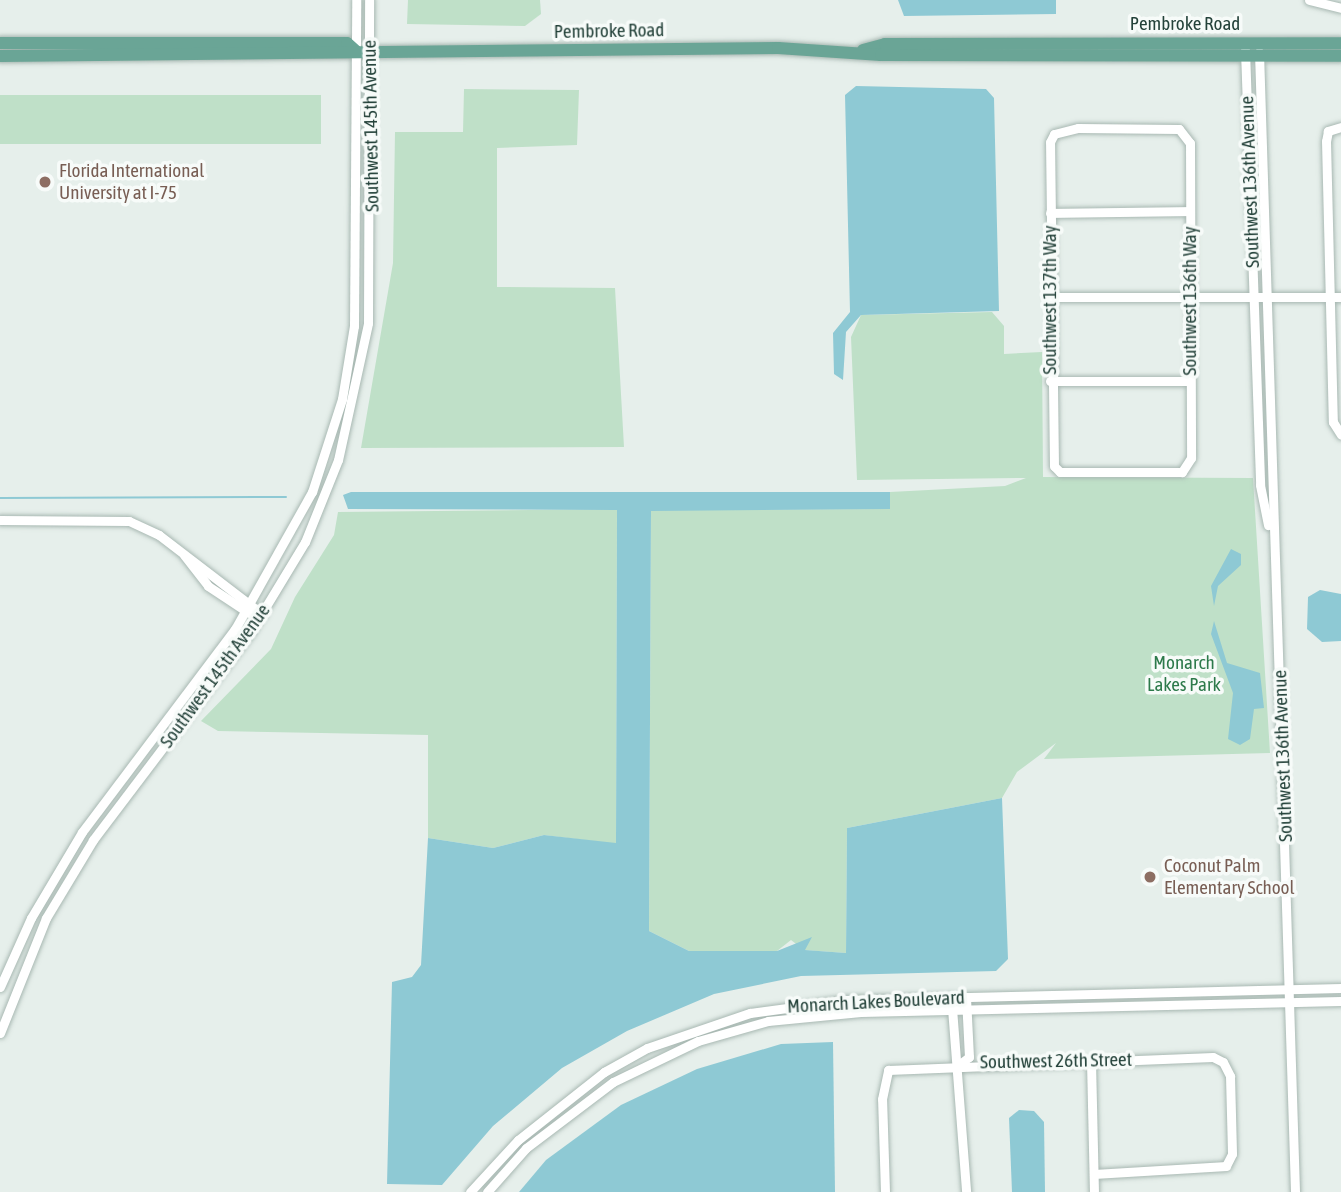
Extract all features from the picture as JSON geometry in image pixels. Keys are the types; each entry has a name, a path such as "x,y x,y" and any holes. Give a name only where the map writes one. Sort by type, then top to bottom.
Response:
{"main road":[{"name":"Pembroke Road","path":"0,43 347,43 356,51"},
{"name":"Pembroke Road","path":"1259,50 1341,43"},
{"name":"Pembroke Road","path":"0,56 347,56 356,51 862,50 886,44 1259,50 1341,56"}],"street":[{"name":"Southwest 145th Avenue","path":"0,987 31,918 82,832 246,613 312,492 351,357 358,266 356,0"},
{"name":"Southwest 145th Avenue","path":"0,1034 46,918 93,840 262,614 325,498 364,360 373,260 372,51 369,0"},
{"path":"1309,0 1341,8"},
{"name":"Southwest 136th Avenue","path":"1245,50 1260,485 1270,530"},
{"name":"Southwest 136th Avenue","path":"1259,50 1267,296 1270,530 1285,775 1295,1192"},
{"path":"1339,434 1330,296 1328,131 1341,127"},
{"name":"Southwest 137th Way","path":"1186,134 1078,128 1054,134 1049,213 1050,381 1054,466 1060,472 1187,468"},
{"name":"Southwest 136th Way","path":"1186,134 1190,211 1187,468"},
{"path":"1049,213 1190,211"},
{"path":"1050,297 1341,297"},
{"path":"1050,381 1190,381"},
{"path":"0,520 129,521 184,555 262,614"},
{"path":"184,555 208,586 246,613 262,614"},
{"name":"Monarch Lakes Boulevard","path":"470,1192 558,1104 647,1048 774,1008 876,999 1341,988"},
{"path":"961,1063 969,1047 967,997"},
{"path":"952,998 954,1047 961,1063 965,1192"},
{"path":"795,1018 797,1010 876,999"},
{"name":"Monarch Lakes Boulevard","path":"487,1192 526,1149 613,1082 698,1041 795,1018 1341,1001"},
{"path":"954,1047 969,1047"},
{"path":"1091,1061 1094,1192"},
{"name":"Southwest 26th Street","path":"885,1192 882,1099 888,1070 961,1063 1223,1062 1230,1076 1232,1128 1226,1166 1094,1174"}],"green space":[{"path":"408,0 540,0 541,14 525,26 407,24"},
{"path":"464,89 579,90 577,145 497,148 497,287 615,288 624,447 361,448 393,263 395,132 463,132"},
{"path":"0,95 321,95 321,144 0,144"},
{"name":"Monarch Lakes Park","path":"992,312 1004,326 1004,354 1042,352 1043,477 1253,478 1270,753 1044,759 1056,743 1017,772 1002,798 847,828 846,953 804,950 791,940 777,951 689,951 649,931 651,510 889,509 890,492 1005,486 1026,478 857,480 851,337 861,315"},
{"path":"617,509 616,844 544,835 493,848 428,838 428,735 218,731 201,721 271,649 295,597 334,535 338,512"}],"water":[{"path":"898,0 1056,0 1056,14 904,16"},
{"path":"856,86 986,89 994,98 999,311 861,315 846,332 843,380 834,374 833,333 850,312 845,95"},
{"path":"351,492 890,492 890,509 651,511 649,931 689,951 777,951 812,937 805,950 846,953 847,828 1002,798 1008,959 996,971 801,976 714,994 627,1031 562,1068 493,1126 442,1185 387,1184 392,982 412,977 421,965 428,838 493,848 544,835 616,843 617,510 348,509 343,495"},
{"path":"1231,549 1241,554 1241,565 1218,586 1214,606 1211,586"},
{"path":"1320,590 1341,594 1341,641 1322,642 1307,629 1308,597"},
{"path":"1214,621 1227,663 1260,673 1264,708 1254,709 1250,739 1240,745 1228,739 1233,693 1211,634"},
{"path":"833,1042 835,1192 519,1192 546,1160 621,1105 697,1069 781,1044"},
{"path":"1019,1110 1034,1111 1044,1122 1045,1192 1012,1192 1009,1118"}],"waterway":[{"path":"0,498 286,497"}],"place":[{"name":"Florida International University at I-75","path":"45,182"},
{"name":"Coconut Palm Elementary School","path":"1150,877"}]}
